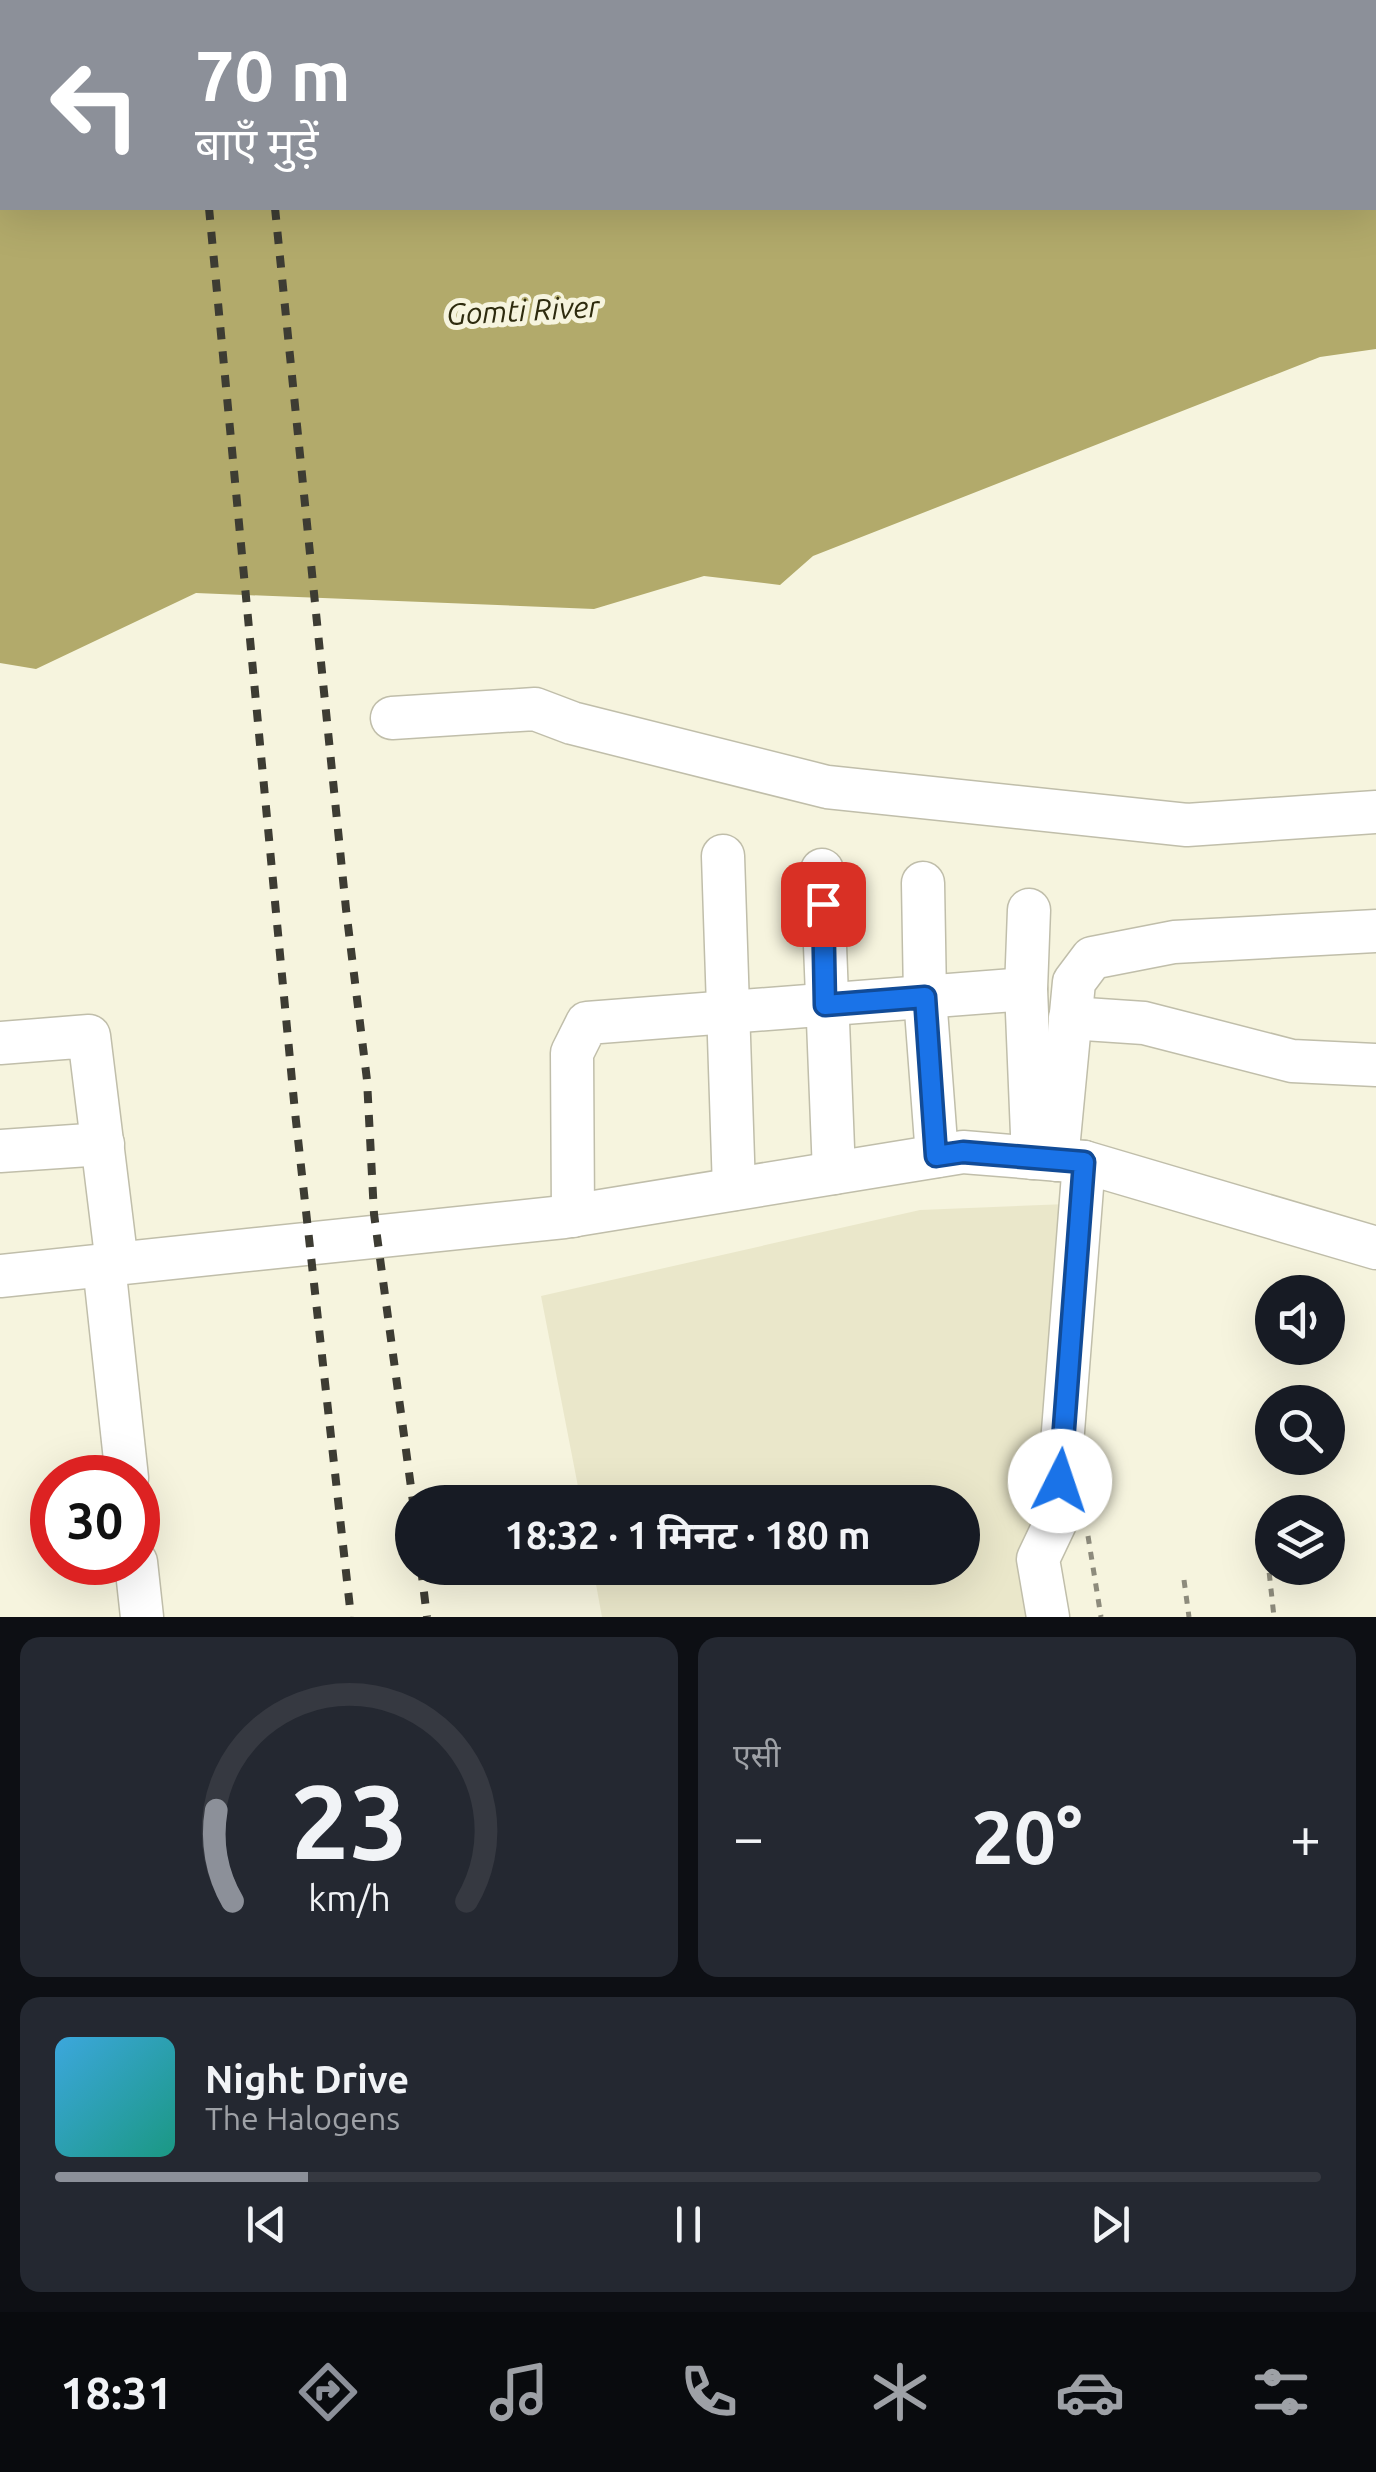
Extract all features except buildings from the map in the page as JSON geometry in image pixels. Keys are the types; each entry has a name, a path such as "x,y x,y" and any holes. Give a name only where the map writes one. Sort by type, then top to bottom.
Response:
{"street":[{"path":"392,718 535,709 572,723 826,787 1187,825 1376,812"},
{"path":"723,856 734,1189"},
{"path":"822,870 834,1173"},
{"path":"922,883 936,1156"},
{"path":"1029,910 1026,990 1058,1160"},
{"path":"1048,1617 1038,1558 1056,1521 1058,1160 1074,982 1092,958 1174,942 1376,931"},
{"path":"573,1216 572,1053 587,1022 1026,990"},
{"path":"1070,1018 1144,1023 1292,1061 1376,1065"},
{"path":"0,1043 89,1036 103,1144 125,1455"},
{"path":"0,1151 103,1144"},
{"path":"0,1276 573,1216 963,1152 1058,1160 1376,1248"},
{"path":"139,1585 142,1617"}],"path":[{"path":"1088,1530 1101,1617"},
{"path":"1184,1580 1189,1617"},
{"path":"1271,1585 1274,1617"}],"shaded area":[{"path":"1067,1204 1034,1617 602,1617 596,1585 980,1585 980,1485 578,1485 541,1296 920,1210"}],"water":[{"name":"Gomti River","path":"0,210 1376,210 1376,349 1320,357 813,556 780,585 704,576 594,609 196,593 36,669 0,663"}],"railway":[{"path":"209,210 295,1112 351,1617"},
{"path":"275,210 367,1080 374,1214 411,1485"},
{"path":"423,1585 427,1617"}],"route":[{"path":"823,904 825,1005 925,997 936,1156 963,1152 1084,1162 1060,1481"}]}
